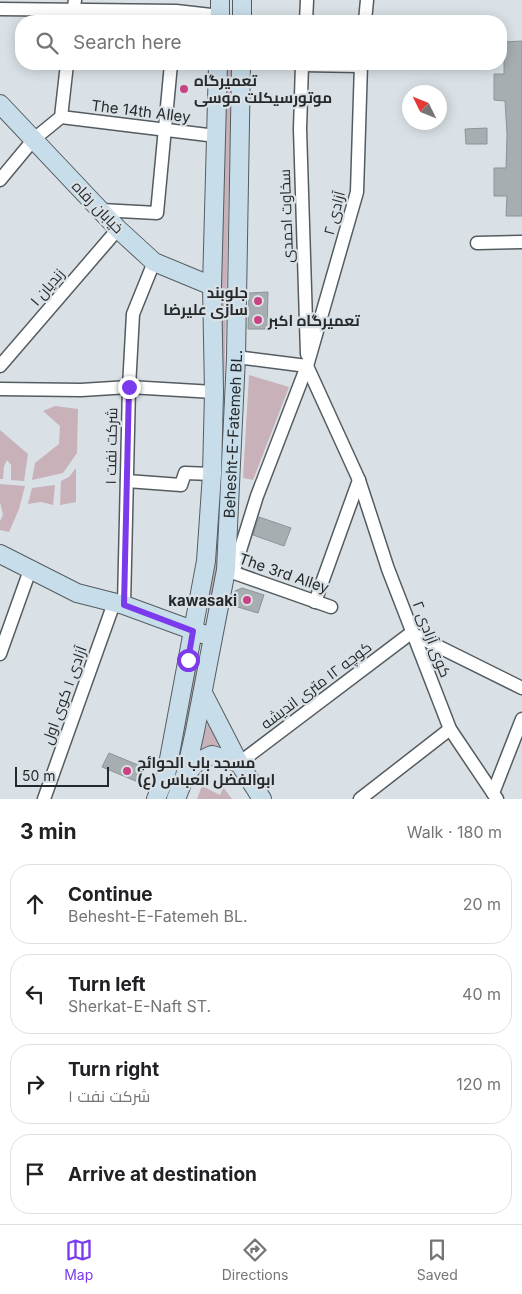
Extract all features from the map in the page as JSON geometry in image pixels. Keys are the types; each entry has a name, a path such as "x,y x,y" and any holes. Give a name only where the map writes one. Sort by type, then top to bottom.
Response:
{"main road":[{"path":"242,0 242,15"},
{"name":"Behesht-E-Fatemeh BL.","path":"156,799 166,775 206,561 212,474 214,392 212,286 218,70"},
{"name":"Behesht-E-Fatemeh BL.","path":"176,799 184,776 204,693 214,637 229,572 236,357 241,70"},
{"name":"خیابان رفاه","path":"0,104 118,229 154,262 212,286"},
{"path":"0,554 77,593 119,604 214,637"},
{"path":"204,693 239,763 262,799"},
{"path":"184,776 197,762 212,755 239,763"}],"street":[{"path":"306,15 307,0"},
{"path":"366,15 367,0"},
{"path":"0,9 155,15"},
{"path":"191,15 220,13"},
{"path":"0,180 34,139 61,117 66,70"},
{"path":"101,210 156,213 170,70"},
{"name":"سخاوت احمدی","path":"302,70 300,128 307,366"},
{"name":"آزادی ۲","path":"229,572 307,366 357,192 361,70"},
{"name":"The 14th Alley","path":"61,117 216,136"},
{"name":"زندیان ۱","path":"0,366 118,229"},
{"path":"478,243 522,242"},
{"name":"شرکت نفت ۱","path":"119,604 127,481 133,314 154,262"},
{"path":"236,357 307,366"},
{"name":"کوی آزادی ۲","path":"307,366 359,480 411,633 450,729 495,796"},
{"path":"0,389 81,390 129,387 214,392"},
{"path":"127,481 181,485 185,473 212,474"},
{"path":"315,602 359,480"},
{"path":"0,654 30,570"},
{"name":"The 3rd Alley","path":"229,572 332,607"},
{"name":"آزادی ۱ کوی اول","path":"44,799 119,604"},
{"path":"411,633 522,688"},
{"name":"کوچه ۱۲ متری اندیشه","path":"239,763 411,633"},
{"path":"495,796 522,720"},
{"path":"360,799 450,729"}],"shaded area":[{"path":"226,70 232,70 219,541 214,590 207,609 213,566"},
{"path":"249,375 289,387 253,480 243,478"},
{"path":"55,406 78,409 77,453 63,473 32,480 35,463 59,444 60,426 43,411"},
{"path":"0,430 28,454 24,481 11,480 11,465 7,460 4,466 3,479 0,479"},
{"path":"76,468 76,502 60,505 61,481 69,477"},
{"path":"0,484 25,486 19,509 9,532 0,530 0,521 3,515 0,502"},
{"path":"55,485 53,505 41,502 28,504 32,488"},
{"path":"194,662 198,668 183,761 169,799 161,799"},
{"path":"208,721 225,751 212,748 199,753"},
{"path":"202,786 220,795 223,787 232,799 197,799"}],"building":[{"path":"522,41 522,216 506,216 507,196 494,196 494,168 506,168 507,134 505,101 494,100 494,74 504,74 504,70 507,70 507,42"},
{"path":"487,128 487,144 466,144 465,129"},
{"path":"268,292 267,329 248,329 249,293"},
{"path":"259,517 291,528 284,546 253,535"},
{"name":"kawasaki","path":"242,588 264,595 258,613 231,605 235,591"},
{"name":"مسجد باب الحوائج ابوالفضل العباس (ع)","path":"109,753 143,767 138,782 102,767"}],"place":[{"name":"تعمیرگاه موتورسیکلت موسی","path":"184,89"},
{"name":"جلوبند سازی علیرضا","path":"258,301"},
{"name":"تعمیرگاه اکبر","path":"258,320"},
{"name":"kawasaki","path":"247,600"},
{"name":"مسجد باب الحوائج ابوالفضل العباس (ع)","path":"127,771"}],"route":[{"path":"129,387 124,605 193,631 188,660"}]}
